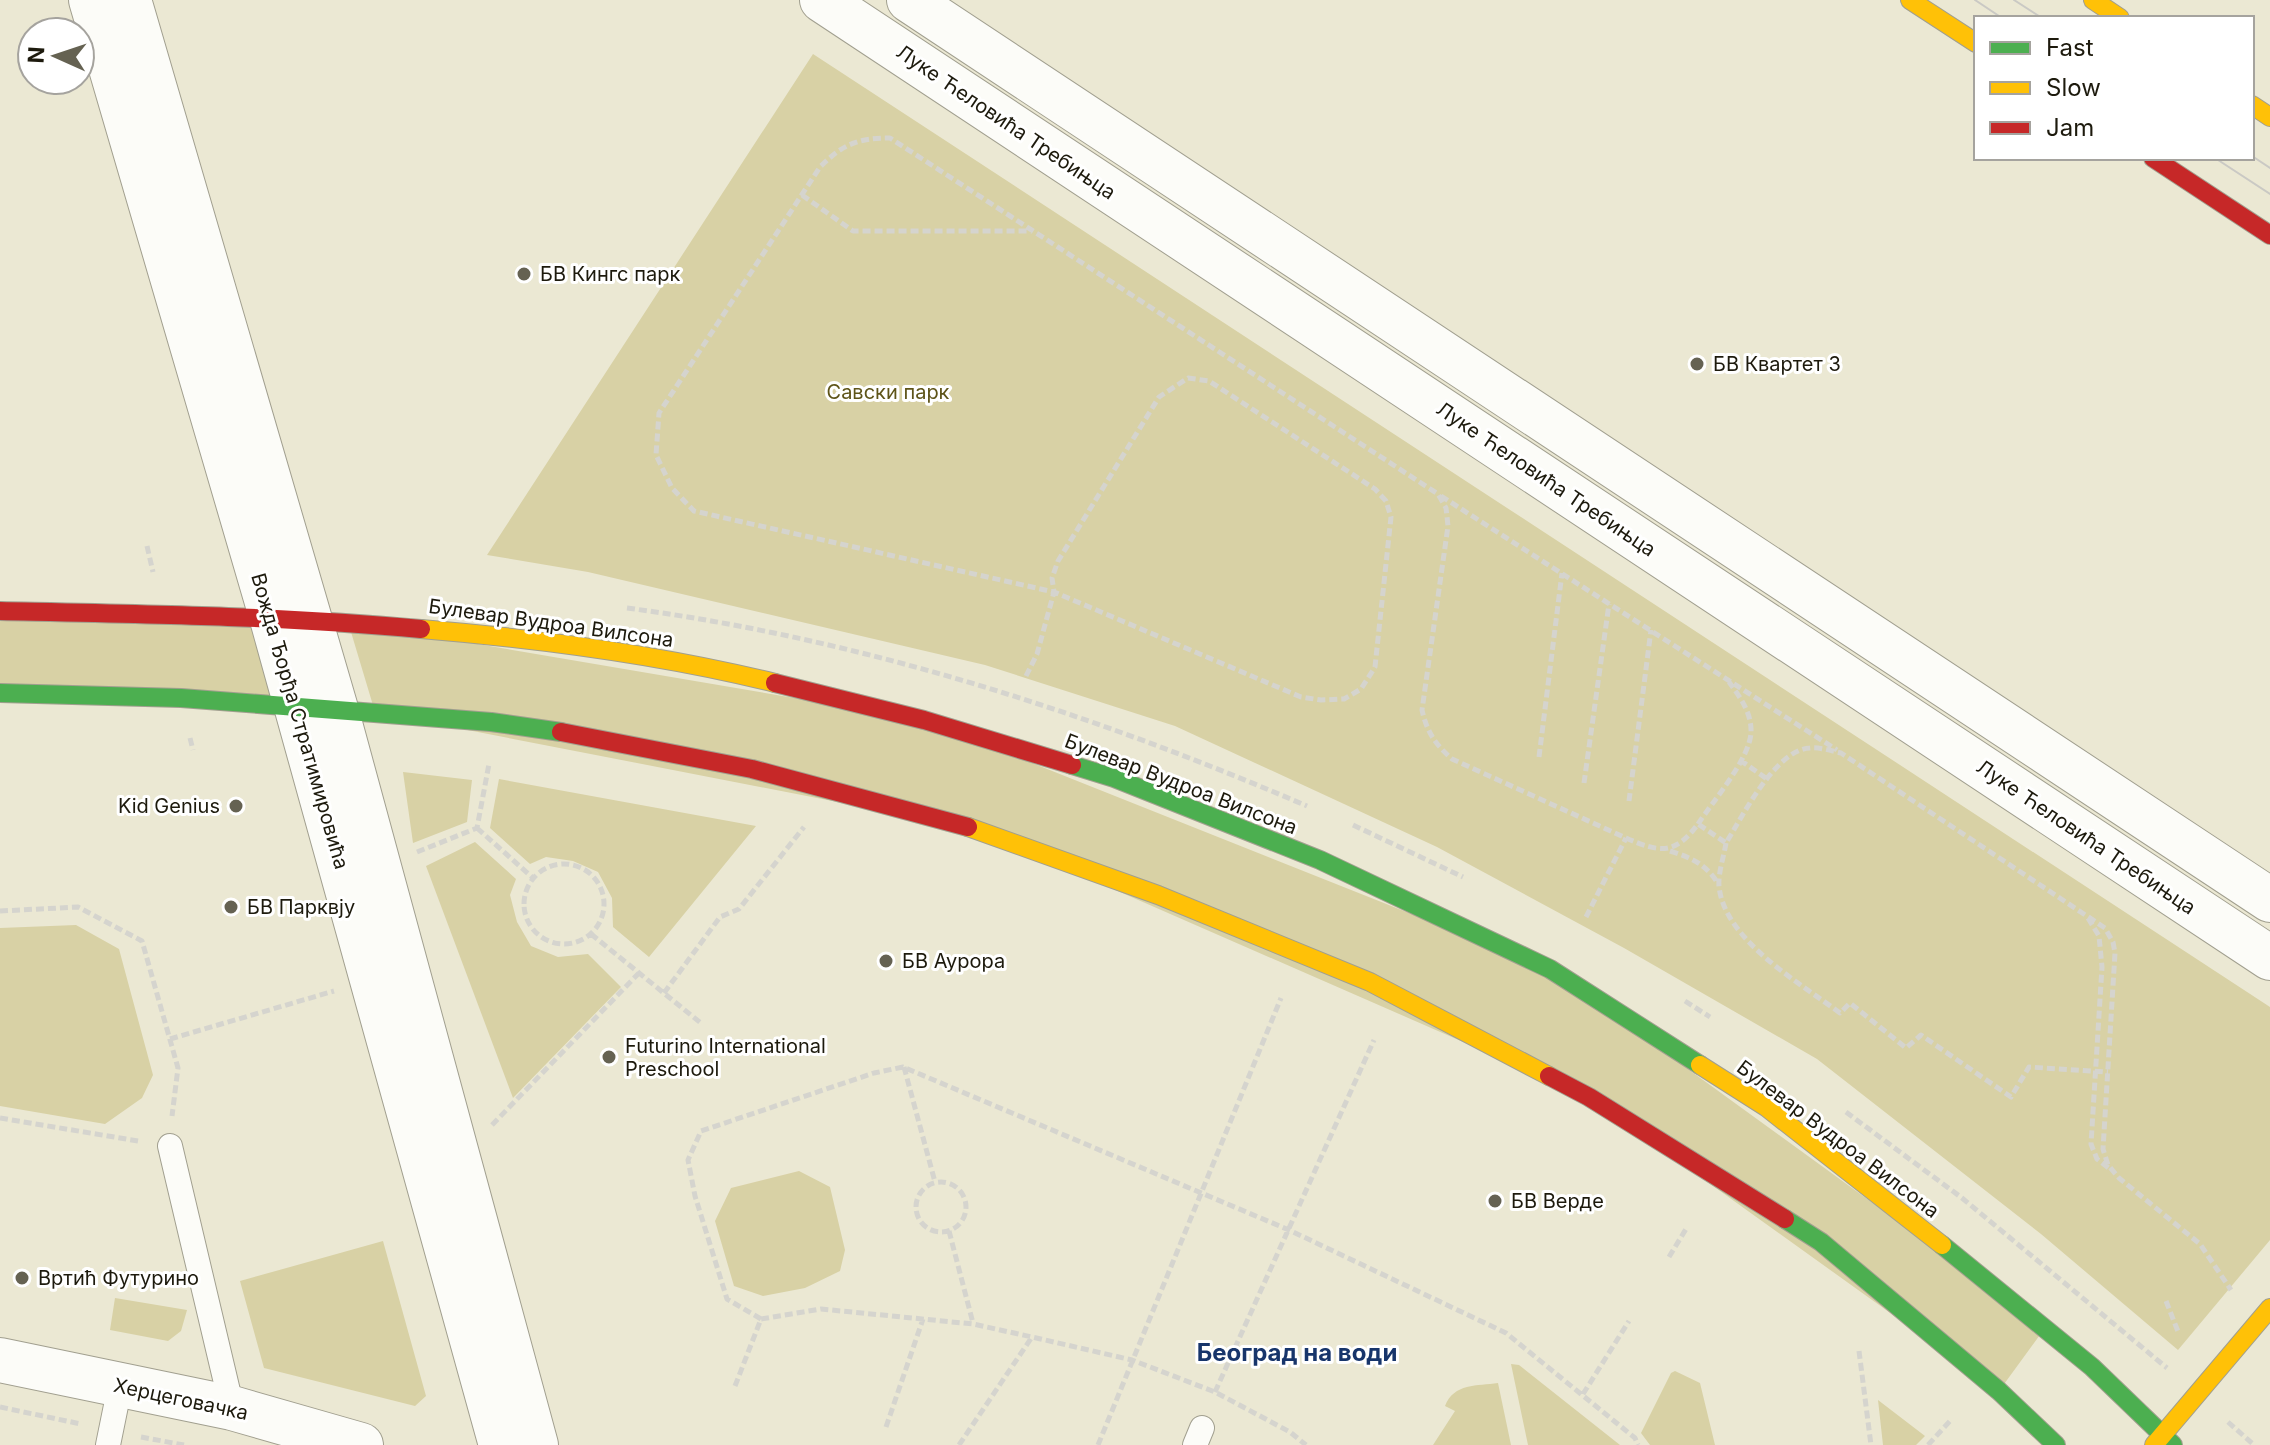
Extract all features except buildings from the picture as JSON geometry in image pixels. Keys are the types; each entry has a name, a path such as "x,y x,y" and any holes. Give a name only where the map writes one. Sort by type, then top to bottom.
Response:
{"main road":[{"path":"1910,0 1974,42"},
{"path":"2093,0 2117,16"},
{"path":"2156,160 2270,235"},
{"name":"Булевар Вудроа Вилсона","path":"0,611 291,619 515,637 726,671 924,720 1114,778 1320,860 1550,969 1766,1107 2000,1290 2092,1367 2163,1442"},
{"path":"0,693 181,698 316,707 491,722 613,741 752,769 977,829 1158,895 1370,982 1589,1097 1821,1242 1999,1391 2056,1445"},
{"path":"2163,1442 2270,1308"}],"street":[{"name":"Вожда Ђорђа Стратимировића","path":"91,0 291,619"},
{"name":"Вожда Ђорђа Стратимировића","path":"129,0 316,707 501,1445"},
{"name":"Луке Ћеловића Требињца","path":"822,0 2270,958"},
{"path":"909,0 2270,900"},
{"name":"Вожда Ђорђа Стратимировића","path":"316,707 379,867 536,1445"},
{"name":"Херцеговачка","path":"0,1360 232,1408 361,1445"}],"lane":[{"path":"170,1146 232,1408"},
{"path":"108,1445 120,1386"}],"path":[{"path":"1026,676 1037,654 1054,592 1052,578 1058,561 1159,397 1188,378 1209,381 1375,489 1386,501 1391,517 1375,667 1361,689 1344,699 1321,700 1301,697 1054,592 694,511 672,488 656,455 659,413 820,167 838,149 866,138 890,138 1726,678 2105,928 2115,953 2103,1149 2108,1165 2119,1178"},
{"path":"802,195 853,231 1033,231"},
{"path":"1438,494 1446,508 1448,526 1422,710 1435,744 1452,759 1626,838 1699,862 1710,870 1719,885 1730,919 1749,944 1840,1013 1850,1003 1906,1048 1921,1035 2011,1097 2029,1067 2108,1072"},
{"path":"1539,757 1562,573"},
{"path":"1584,783 1609,604"},
{"path":"1629,801 1651,630"},
{"path":"1668,850 1685,842 1698,824 1740,760 1751,732 1749,715 1726,678"},
{"path":"477,828 489,770 491,722"},
{"path":"1719,885 1726,843 1767,779 1786,759 1808,747 1841,753"},
{"path":"1740,760 1767,779"},
{"path":"664,993 720,917 739,909 808,822"},
{"path":"1698,824 1726,843"},
{"path":"379,867 477,828"},
{"path":"477,828 533,878"},
{"path":"1586,917 1626,838"},
{"path":"555,865 581,868 591,875 603,898 599,924 591,934 567,945 541,938 525,916 526,890 533,878 555,865"},
{"path":"0,911 78,907 142,941 178,1068 170,1146 0,1118"},
{"path":"2087,916 2099,936 2102,958 2091,1144 2097,1159 2200,1244 2232,1291"},
{"path":"591,934 702,1024"},
{"path":"490,1126 639,973"},
{"path":"170,1039 341,989"},
{"path":"1098,1445 1281,998"},
{"path":"1215,1392 1374,1040"},
{"path":"903,1067 935,1182"},
{"path":"1306,1445 1290,1432 1215,1392 1132,1360 973,1324 821,1309 761,1319 727,1299 695,1196 688,1160 701,1131 874,1073 903,1067 1289,1230 1506,1333 1635,1438 1638,1445"},
{"path":"935,1182 946,1182 956,1187 963,1194 967,1206 958,1226 949,1231 937,1232 927,1228 919,1219 916,1208 918,1196 925,1187 935,1182"},
{"path":"1669,1257 1686,1229"},
{"path":"949,1231 973,1324"},
{"path":"2166,1301 2179,1334"},
{"path":"735,1386 761,1319"},
{"path":"886,1427 923,1319"},
{"path":"1583,1394 1629,1321"},
{"path":"959,1445 1032,1337"},
{"path":"1859,1351 1871,1445"},
{"path":"1928,1445 1950,1421"}],"green space":[{"name":"Савски парк","path":"813,54 2270,1007 2270,1240 2178,1350 2041,1234 1817,1059 1624,948 1437,847 1175,726 985,665 588,572 487,555"},
{"path":"0,611 272,619 297,706 0,693"},
{"path":"348,622 924,720 1550,969 2045,1328 1999,1391 1589,1097 976,829 375,712"},
{"path":"403,772 472,780 467,822 413,843"},
{"path":"499,779 756,826 649,957 613,927 612,898 598,872 573,861 546,857 530,864 490,828"},
{"path":"475,842 516,879 510,895 517,922 531,946 558,957 588,954 621,987 513,1098 426,866"},
{"path":"76,925 119,949 153,1075 142,1098 105,1124 0,1106 0,928"},
{"path":"799,1171 830,1187 845,1250 840,1271 805,1288 763,1296 734,1286 715,1221 731,1188"},
{"path":"383,1241 426,1396 415,1406 264,1368 240,1281"},
{"path":"115,1298 187,1310 181,1331 168,1341 110,1330"},
{"path":"1511,1364 1519,1365 1620,1445 1528,1445"},
{"path":"1675,1371 1700,1383 1715,1445 1650,1445 1641,1433 1671,1373"},
{"path":"1498,1383 1511,1445 1433,1445 1455,1411 1445,1406 1454,1393 1467,1387"},
{"path":"1878,1400 1925,1436 1916,1445 1883,1445"}],"tram line":[{"path":"1975,0 1999,16"},
{"path":"2014,0 2039,16"},
{"path":"2254,157 2270,168"},
{"path":"2218,160 2270,194"}],"traffic: fast":[{"path":"0,693 181,698 491,722 561,732"},
{"path":"1072,765 1114,778 1320,860 1550,969 1700,1065"},
{"path":"1785,1219 1821,1242 1999,1391 2056,1445"},
{"path":"1942,1245 2092,1367 2173,1445"}],"traffic: slow":[{"path":"1910,0 1974,42"},
{"path":"2093,0 2117,16"},
{"path":"2254,106 2270,117"},
{"path":"421,629 599,649 775,683"},
{"path":"968,827 1158,895 1370,982 1549,1076"},
{"path":"1700,1065 1766,1107 1942,1245"},
{"path":"2154,1445 2270,1308"}],"traffic: jam":[{"path":"2156,160 2270,235"},
{"path":"0,611 263,618 421,629"},
{"path":"775,683 924,720 1072,765"},
{"path":"561,732 752,769 968,827"},
{"path":"1549,1076 1589,1097 1785,1219"}],"place":[{"name":"БВ Кингс парк","path":"524,274"},
{"name":"БВ Квартет 3","path":"1697,364"},
{"name":"Kid Genius","path":"236,806"},
{"name":"БВ Парквју","path":"231,907"},
{"name":"БВ Аурора","path":"886,961"},
{"name":"Futurino International Preschool","path":"609,1057"},
{"name":"БВ Верде","path":"1495,1201"},
{"name":"Вртић Футурино","path":"22,1278"}],"district":[{"name":"Београд на води","path":"1297,1353"}]}
